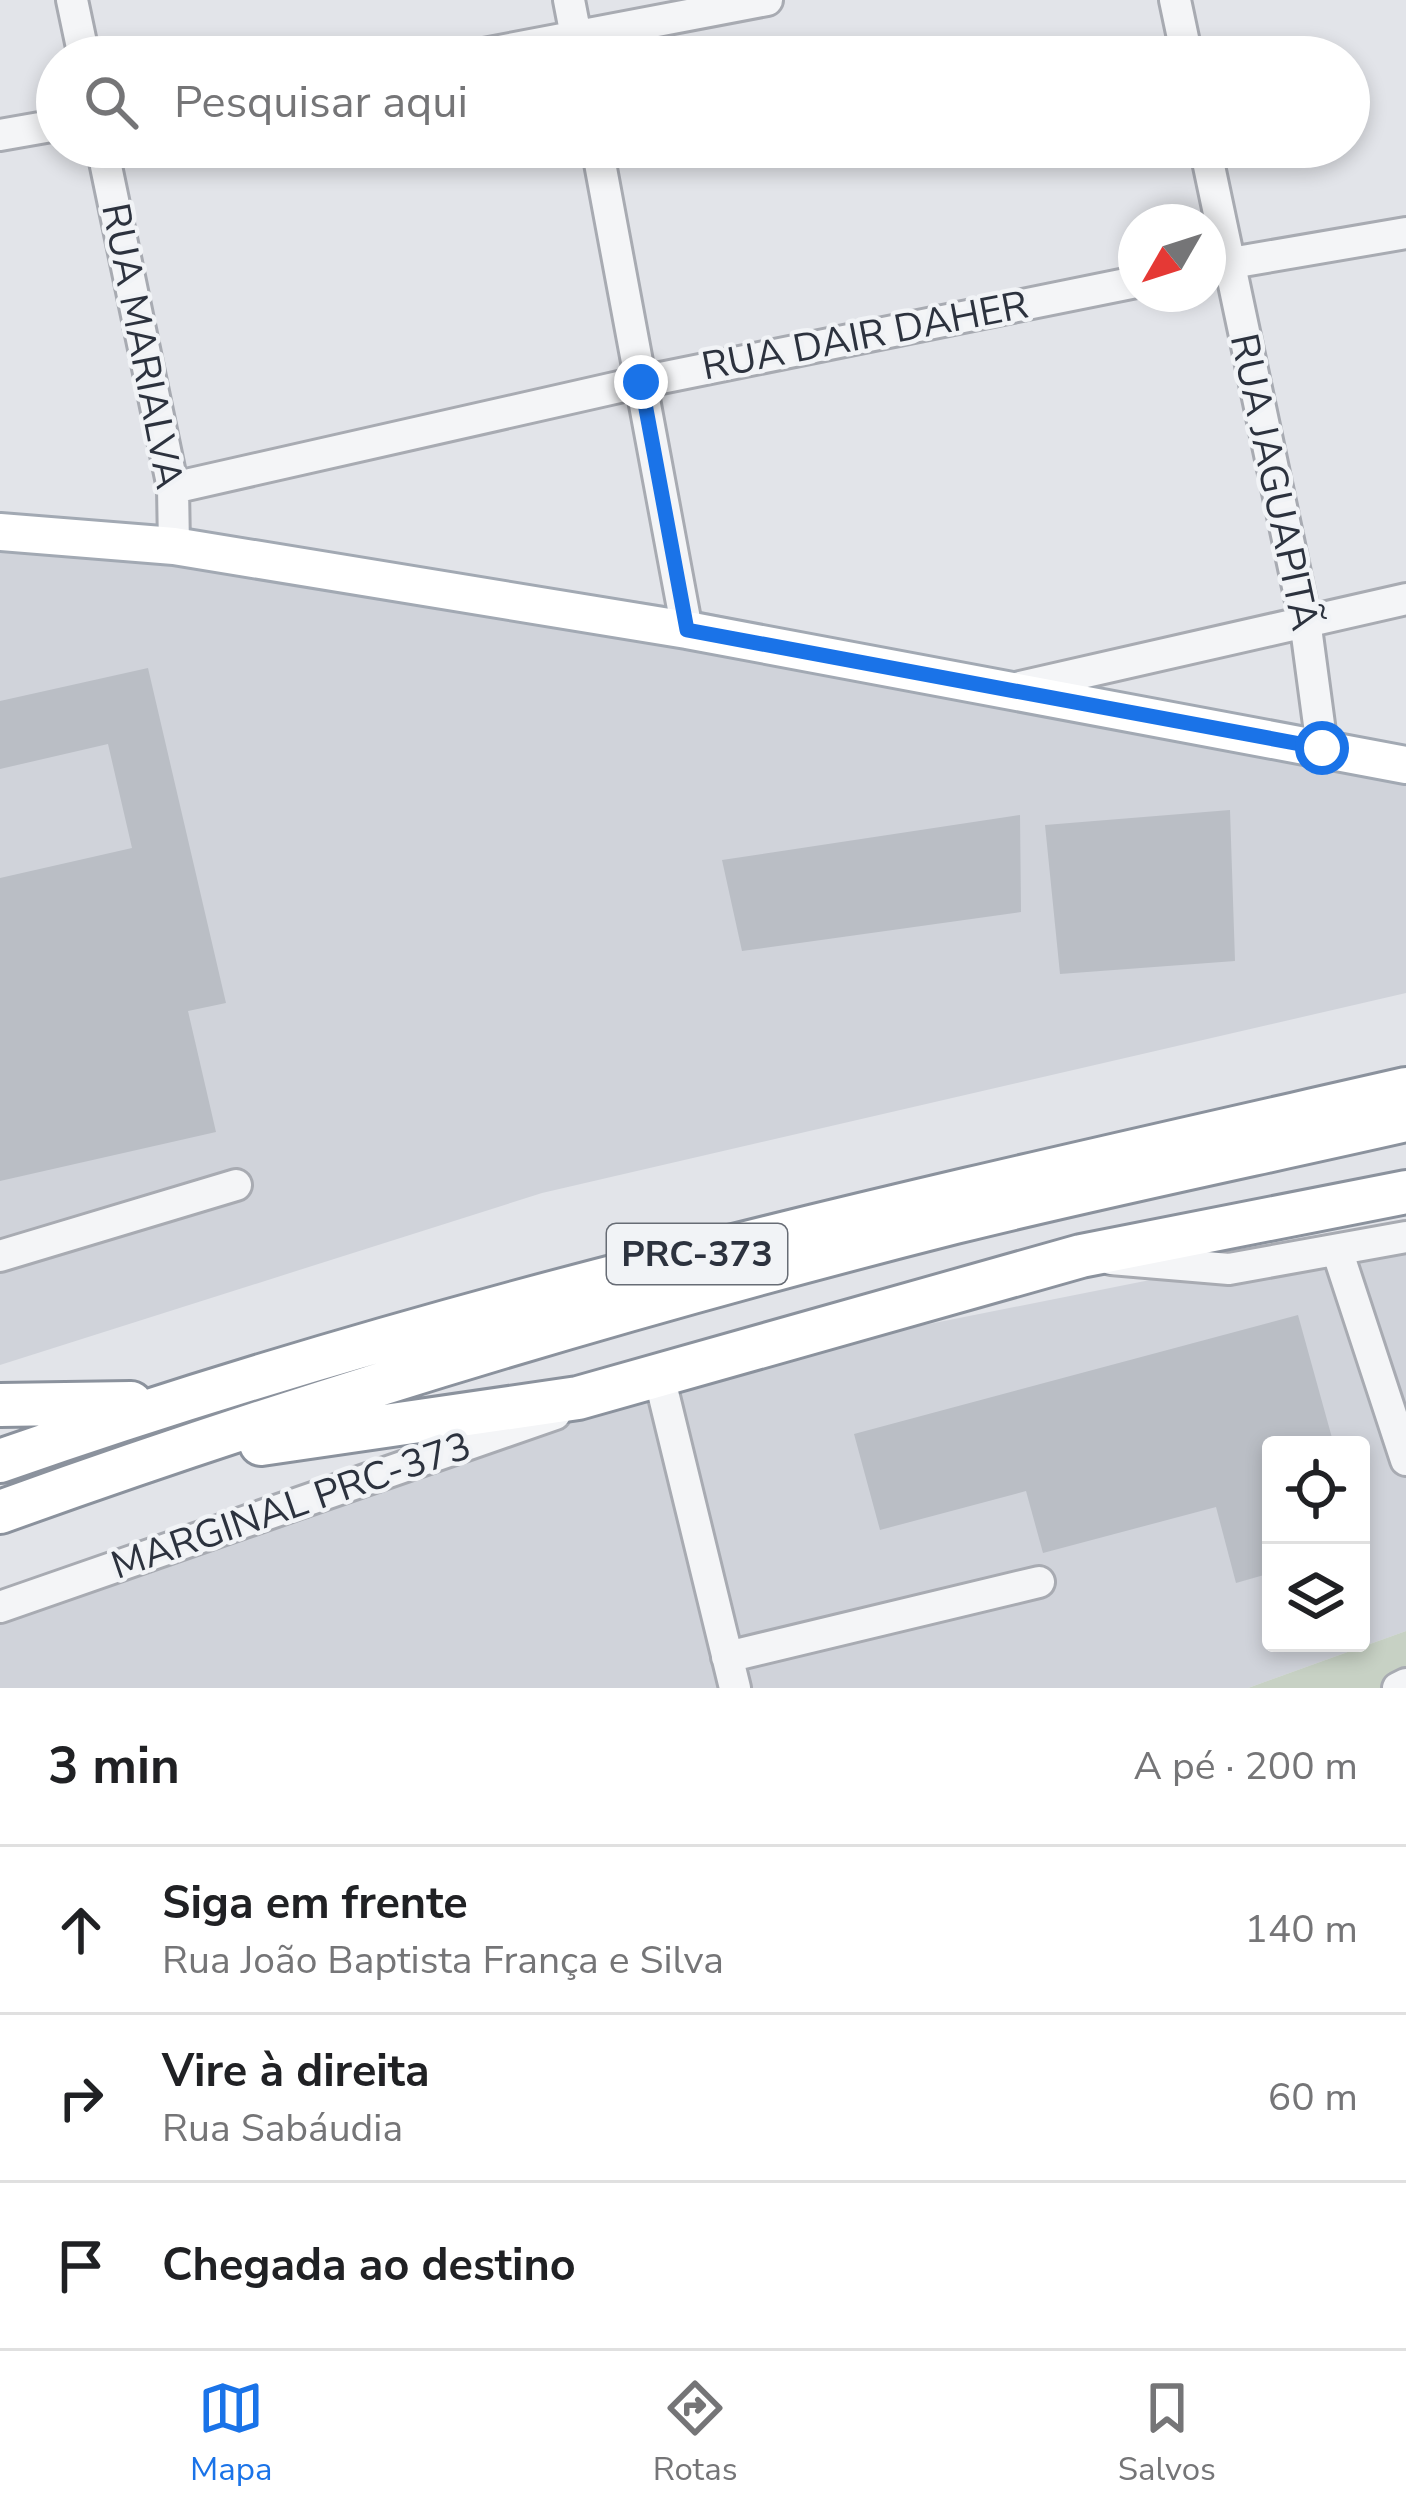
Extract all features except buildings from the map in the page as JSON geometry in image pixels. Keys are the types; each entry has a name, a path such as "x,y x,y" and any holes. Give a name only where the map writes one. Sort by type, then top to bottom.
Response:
{"highway":[{"name":"PRC-373","path":"0,1461 168,1402 749,1240 1406,1088"},
{"name":"PRC-373","path":"0,1512 328,1397 638,1307 956,1222 1406,1120"},
{"path":"90,1480 314,1433 578,1398 1082,1256 1406,1192"},
{"path":"0,1405 168,1402"}],"main road":[{"path":"0,532 174,546 687,630 1016,688 1406,765"}],"street":[{"path":"72,0 80,36"},
{"path":"569,0 576,36"},
{"path":"626,36 767,0"},
{"path":"1175,0 1183,36"},
{"path":"0,135 36,129"},
{"name":"RUA MARIALVA","path":"106,168 173,488 174,546"},
{"path":"601,168 687,630"},
{"name":"RUA JAGUAPITÃ","path":"1207,168 1211,204"},
{"path":"1226,264 1406,233"},
{"name":"RUA DAIR DAHER","path":"173,488 641,382 1118,286"},
{"name":"RUA JAGUAPITÃ","path":"1226,298 1305,620 1322,748"},
{"path":"1016,688 1406,599"},
{"path":"0,1256 236,1185"},
{"path":"1082,1256 1229,1269 1406,1237"},
{"path":"1337,1250 1406,1460"},
{"path":"659,1376 735,1688"},
{"name":"MARGINAL PRC-373","path":"0,1607 545,1419 578,1398"},
{"path":"728,1657 1039,1582"},
{"path":"1398,1688 1406,1684"}],"shaded area":[{"path":"0,520 142,529 687,608 1406,759 1406,993 542,1193 0,1365"},
{"path":"1406,1229 1406,1631 1370,1644 1370,1436 1262,1436 1262,1652 1348,1652 1248,1688 0,1688 0,1616 620,1400 879,1334"},
{"path":"1406,1631 1406,1688 1248,1688 1348,1652 1370,1652 1370,1644"}],"route":[{"path":"641,382 687,630 1322,748"}]}
